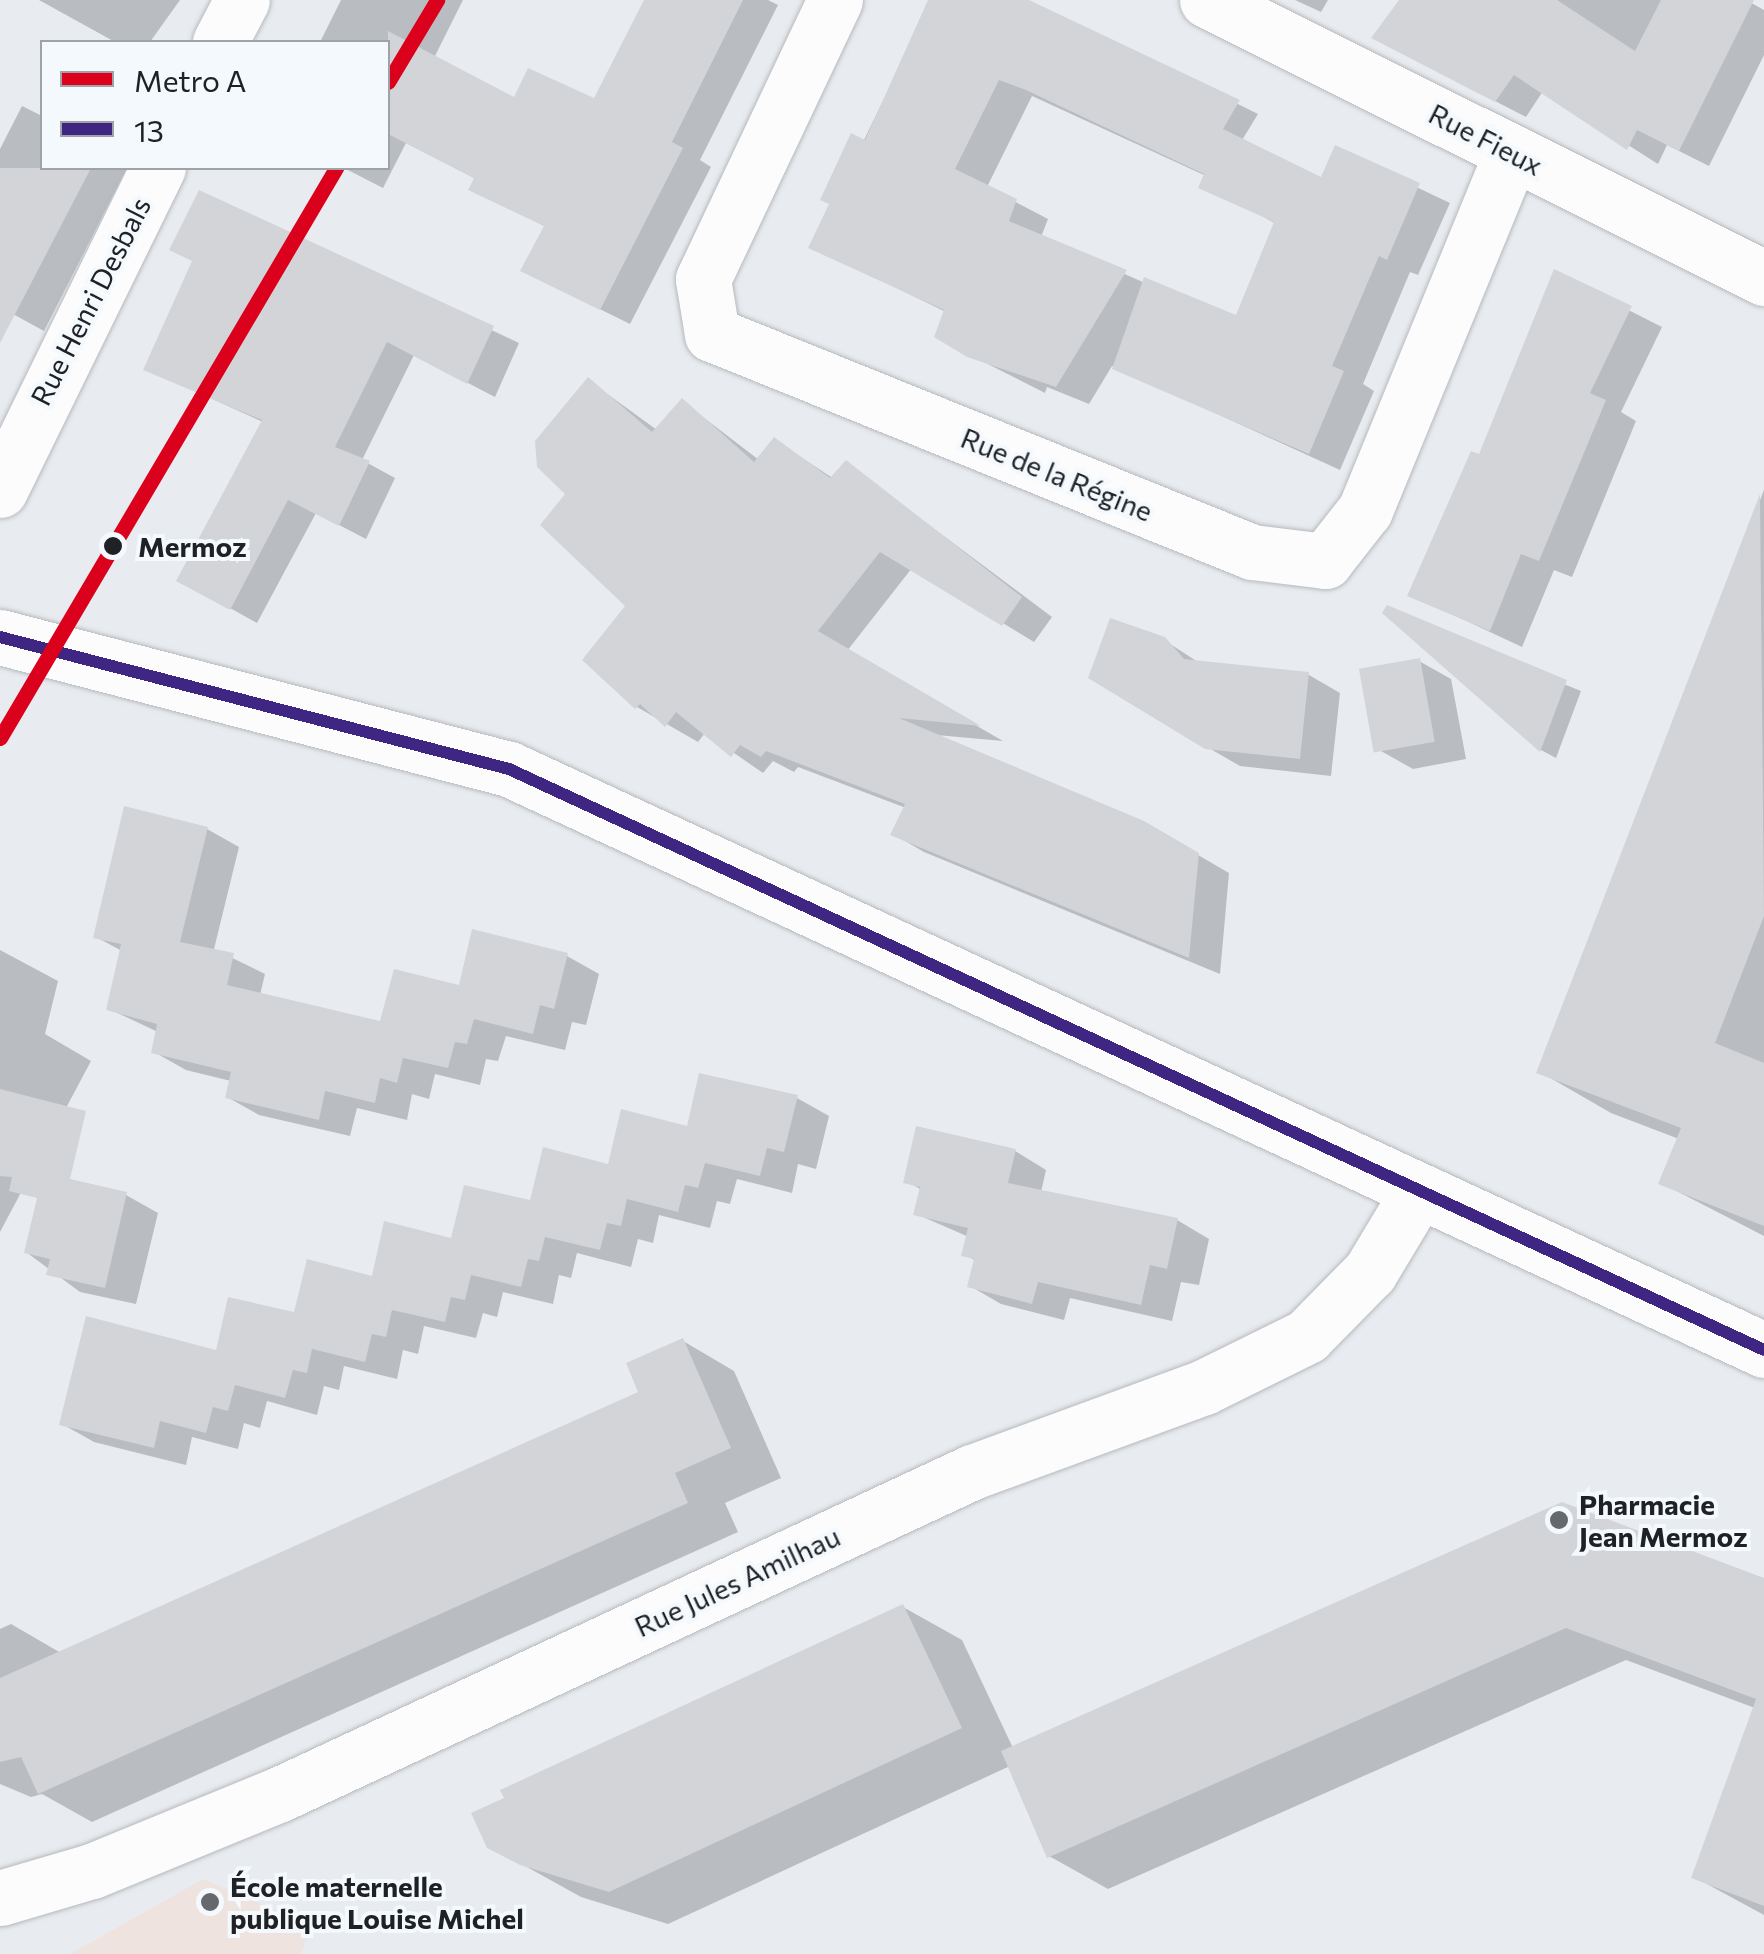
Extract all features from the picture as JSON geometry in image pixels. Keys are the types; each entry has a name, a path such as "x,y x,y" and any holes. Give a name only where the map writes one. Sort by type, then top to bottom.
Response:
{"street":[{"path":"221,40 242,0"},
{"name":"Rue de la Régine","path":"835,0 703,279 712,334 1252,552 1325,561 1365,510 1512,152"},
{"name":"Rue Fieux","path":"1207,0 1764,278"},
{"name":"Rue Henri Desbals","path":"0,490 157,170"},
{"path":"0,636 510,769 1764,1350"},
{"name":"Rue Jules Amilhau","path":"0,1898 92,1870 280,1794 972,1472 1204,1387 1307,1336 1370,1272 1418,1192"}],"shaded area":[{"name":"École maternelle publique Louise Michel","path":"203,1879 311,1925 301,1954 70,1954"}],"building":[{"path":"644,0 743,0 672,142 683,148 600,310 520,271 544,226 468,190 474,178 390,135 388,31 514,97 528,68 594,98"},
{"path":"928,0 1029,0 1240,100 1223,129 1321,177 1335,145 1420,183 1387,260 1379,256 1332,366 1344,371 1309,454 1112,369 1144,277 1236,315 1274,222 1198,188 1204,174 1026,90 999,80 955,169 1017,199 1009,221 1127,270 1056,387 967,357 934,337 944,310 808,248 829,204 820,200 851,133 865,140"},
{"path":"1399,0 1557,0 1635,51 1661,0 1754,0 1679,151 1637,130 1627,150 1514,75 1495,102 1371,38"},
{"path":"0,168 90,170 0,343"},
{"path":"199,190 494,326 467,384 387,342 335,447 370,461 339,526 288,500 230,610 176,581 262,420 143,370 192,261 169,250"},
{"path":"1554,269 1632,306 1590,393 1606,400 1539,561 1521,554 1490,631 1407,596 1471,451 1479,454"},
{"path":"588,377 652,432 682,398 754,462 774,437 830,478 846,460 1022,597 1002,626 880,552 818,631 981,726 899,718 1144,821 1199,853 1189,958 890,835 905,804 766,751 761,757 740,745 731,757 676,712 665,727 640,704 635,709 582,660 625,606 540,525 565,494 537,467 535,441"},
{"path":"1760,494 1764,916 1715,1043 1764,1063 1764,1226 1658,1184 1681,1128 1536,1073"},
{"path":"1387,605 1567,680 1540,752 1382,613"},
{"path":"1110,618 1165,637 1184,659 1309,672 1300,759 1205,749 1088,678"},
{"path":"1420,658 1435,742 1374,752 1359,669"},
{"path":"124,806 208,827 180,942 234,953 227,985 380,1021 394,969 459,985 472,929 568,953 554,1009 540,1005 533,1034 474,1019 467,1044 455,1042 448,1068 403,1058 397,1083 380,1078 375,1103 325,1091 319,1120 225,1098 231,1072 151,1053 157,1024 106,1010 121,944 93,938"},
{"path":"699,1073 798,1095 784,1152 767,1148 760,1176 705,1163 698,1188 685,1185 678,1212 627,1199 621,1226 607,1223 600,1250 545,1237 539,1261 528,1259 521,1287 471,1275 465,1300 451,1297 445,1322 392,1310 386,1337 372,1334 365,1362 312,1349 307,1373 293,1370 285,1398 235,1385 228,1411 213,1407 206,1433 160,1421 154,1448 59,1425 86,1316 216,1350 228,1297 294,1312 307,1259 372,1276 384,1221 451,1238 464,1185 530,1200 543,1147 608,1164 621,1109 687,1126"},
{"path":"0,1089 86,1111 70,1179 127,1192 105,1288 46,1275 50,1259 24,1253 37,1198 9,1191 12,1177 0,1176"},
{"path":"916,1126 1016,1149 1008,1183 1178,1218 1167,1269 1150,1265 1141,1305 1038,1282 1032,1304 967,1287 974,1259 961,1256 968,1228 913,1215 920,1187 903,1183"},
{"path":"683,1338 731,1448 675,1473 688,1503 38,1794 21,1757 0,1762 0,1678 638,1392 626,1363"},
{"path":"1562,1502 1764,1578 1764,1906 1691,1878 1756,1699 1566,1628 1047,1858 1001,1751"},
{"path":"903,1604 962,1728 609,1892 520,1865 487,1848 471,1813 504,1798 500,1790"}],"metro line":[{"name":"A","path":"390,79 437,0"},
{"name":"A","path":"0,738 335,170"}],"transit line":[{"name":"13","path":"0,637 509,769 1764,1350"}],"place":[{"name":"Mermoz","path":"113,546"},
{"name":"Pharmacie Jean Mermoz","path":"1559,1520"},
{"name":"École maternelle publique Louise Michel","path":"210,1902"}]}
